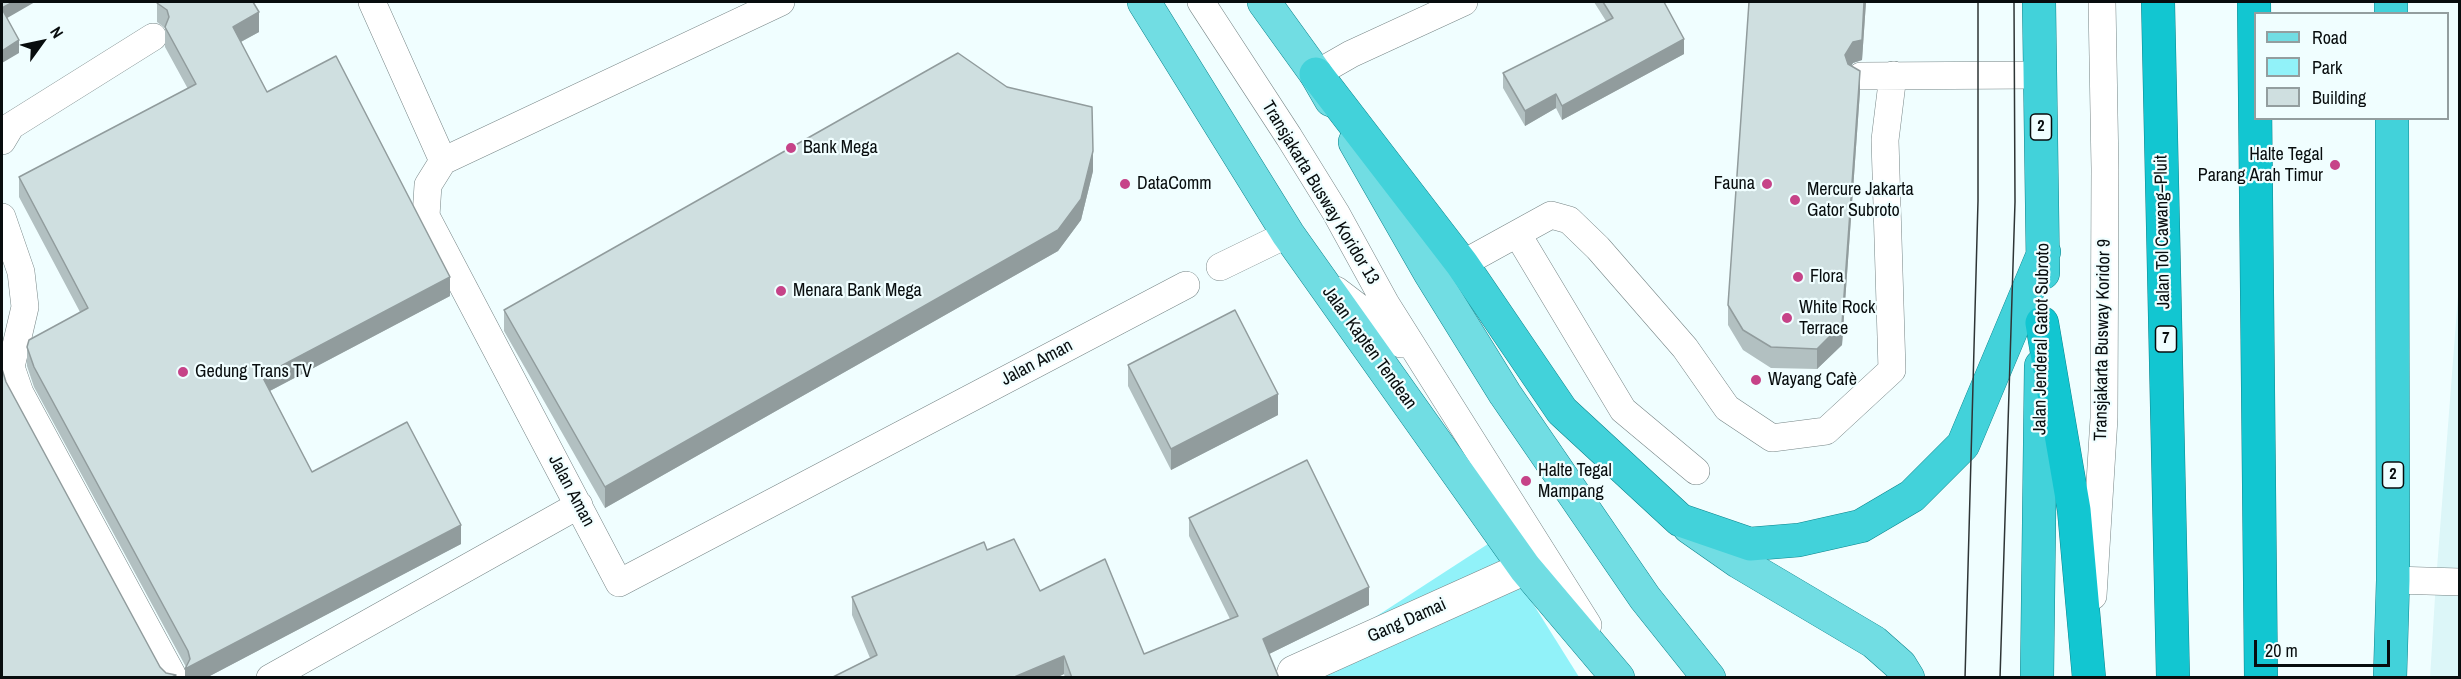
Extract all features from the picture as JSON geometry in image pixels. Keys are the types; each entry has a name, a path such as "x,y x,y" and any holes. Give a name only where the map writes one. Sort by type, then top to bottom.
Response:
{"highway":[{"name":"Jalan Jenderal Gatot Subroto","path":"2037,678 2044,252 2039,2"},
{"name":"Jalan Tol Cawang–Pluit","path":"2158,2 2173,678"},
{"path":"1316,74 1462,264 1562,411 1680,520 1750,543 1799,540 1861,526 1912,496 1963,445 2044,252"},
{"path":"2255,120 2261,678"},
{"name":"2","path":"2390,678 2393,580 2392,120"},
{"path":"2042,323 2074,510 2088,670"}],"main road":[{"name":"Jalan Kapten Tendean","path":"1144,2 1287,234 1525,568 1620,678"},
{"path":"1264,2 1316,74 1430,273 1505,394 1645,597 1709,678"},
{"path":"1680,520 1739,562 1874,642 1900,665 1908,678"}],"street":[{"name":"Gang Damai","path":"1292,678 1294,672 1525,568"}],"lane":[{"path":"372,2 443,161 781,2"},
{"name":"Transjakarta Busway Koridor 13","path":"1201,2 1290,137 1336,213 1386,304 1620,678"},
{"path":"1277,2 1316,74 1352,54 1464,2"},
{"name":"Transjakarta Busway Koridor 9","path":"2088,670 2104,418 2105,169 2102,2"},
{"path":"2,141 11,126 153,37"},
{"path":"1861,75 2039,75"},
{"path":"1462,264 1551,215 1569,220 1598,248 1685,348 1727,408 1772,438 1826,431 1892,370 1885,140 1893,75"},
{"name":"Jalan Aman","path":"443,161 428,185 426,216 619,583 1186,285"},
{"path":"2,217 21,272 25,307 11,366 20,393 174,678"},
{"path":"1220,267 1287,234"},
{"path":"1518,235 1623,410 1696,471"},
{"name":"Transjakarta Busway Koridor 13","path":"1307,261 1330,285 1388,332 1437,386"},
{"path":"270,678 579,505"},
{"path":"2393,580 2460,582"}],"shaded area":[{"path":"2459,283 2459,677 2430,678 2436,581"}],"green space":[{"path":"1488,544 1515,575 1579,677 1294,678 1292,671"}],"building":[{"path":"2,2 13,2 2,8"},
{"name":"Gedung Trans TV","path":"158,2 253,2 259,12 233,27 267,92 336,56 450,277 262,376 312,472 407,422 461,525 185,669 190,659 188,651 34,367 27,347 29,340 88,308 19,177 196,84 165,27 169,17 167,10"},
{"path":"1603,2 1664,2 1684,39 1562,106 1556,94 1525,111 1503,73 1613,18"},
{"name":"Mercure Jakarta Gator Subroto","path":"1749,2 1864,2 1862,40 1853,42 1845,55 1848,64 1860,71 1842,324 1817,349 1771,347 1743,330 1728,305"},
{"path":"2,9 19,40 2,51"},
{"name":"Menara Bank Mega","path":"958,53 1007,87 1092,107 1093,151 1081,199 1058,230 605,487 504,310"},
{"path":"1235,310 1278,394 1171,449 1128,365"},
{"path":"2,369 6,382 160,667 166,673 176,675 170,678 2,678"},
{"path":"1307,460 1369,587 1263,639 1279,678 1072,678 1064,656 1012,678 831,678 877,655 852,597 984,542 987,550 1014,539 1040,591 1105,559 1144,654 1238,616 1189,518"}],"tram line":[{"path":"1965,678 1978,201 1978,2"},
{"path":"2000,678 2015,202 2014,2"}],"place":[{"name":"Bank Mega","path":"791,148"},
{"name":"Halte Tegal Parang Arah Timur","path":"2335,165"},
{"name":"DataComm","path":"1125,184"},
{"name":"Fauna","path":"1767,184"},
{"name":"Mercure Jakarta Gator Subroto","path":"1795,200"},
{"name":"Flora","path":"1798,277"},
{"name":"Menara Bank Mega","path":"781,291"},
{"name":"White Rock Terrace","path":"1787,318"},
{"name":"Gedung Trans TV","path":"183,372"},
{"name":"Wayang Cafè","path":"1756,380"},
{"name":"Halte Tegal Mampang","path":"1526,481"}]}
